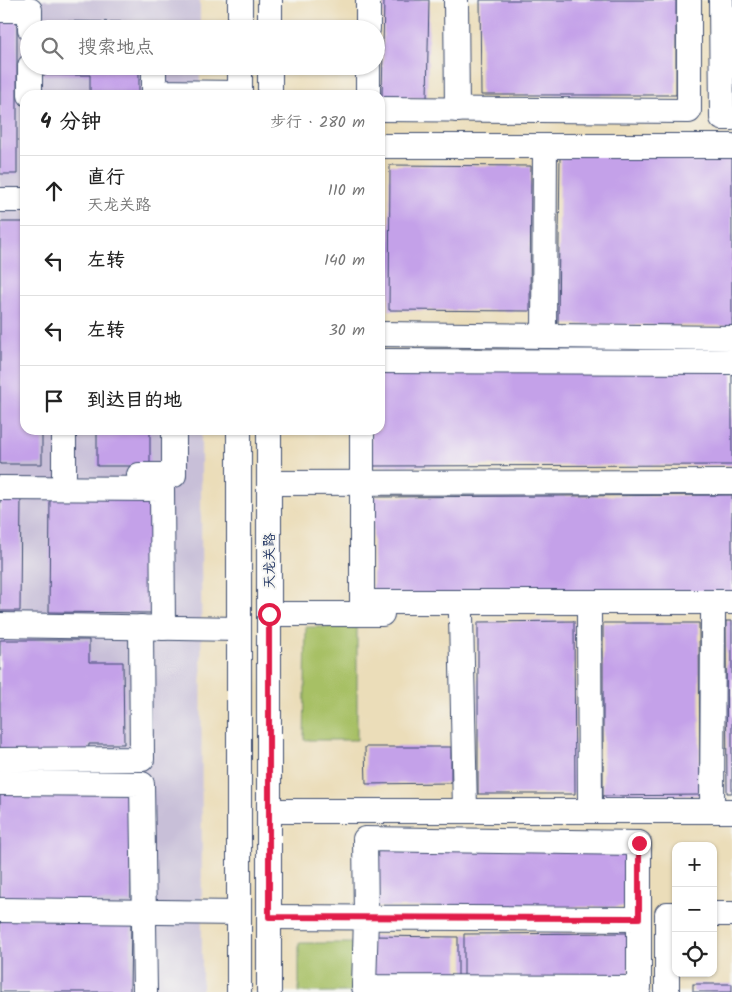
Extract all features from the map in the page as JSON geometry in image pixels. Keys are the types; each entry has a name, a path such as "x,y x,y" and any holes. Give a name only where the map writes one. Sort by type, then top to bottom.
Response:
{"street":[{"path":"240,0 240,20"},
{"path":"270,0 270,20"},
{"path":"368,0 368,20"},
{"path":"456,0 457,110"},
{"path":"385,110 689,111 688,0"},
{"path":"721,0 727,25 722,118 732,118"},
{"path":"0,10 30,10 30,20"},
{"path":"30,75 30,90"},
{"path":"154,75 154,90"},
{"path":"240,75 240,90"},
{"path":"270,75 270,90"},
{"path":"368,75 368,90"},
{"path":"385,146 732,146"},
{"path":"544,336 545,146"},
{"path":"0,200 20,200"},
{"path":"385,334 732,338"},
{"path":"385,361 732,362"},
{"path":"64,435 64,475"},
{"path":"0,474 174,475 174,435"},
{"path":"239,992 240,435"},
{"name":"天龙关路","path":"269,435 269,992"},
{"path":"362,435 362,602 732,602"},
{"path":"269,483 732,482"},
{"path":"0,488 162,489 142,759 0,760"},
{"path":"269,614 722,616 722,811 269,811"},
{"path":"461,615 465,811"},
{"path":"589,616 590,811"},
{"path":"0,625 239,629"},
{"path":"0,783 142,784 145,992"},
{"path":"364,839 639,843 639,918 639,988 364,987 366,917 364,839"},
{"path":"0,910 239,912"},
{"path":"667,992 668,914 672,914"},
{"path":"717,914 732,914"},
{"path":"269,917 639,918"}],"shaded area":[{"path":"0,0 200,0 200,20 20,20 20,75 200,75 200,90 20,90 20,435 201,435 202,992 0,992"}],"green space":[{"path":"306,627 357,627 357,740 304,740"},
{"path":"299,943 357,943 356,992 299,992"}],"building":[{"path":"384,0 429,0 427,98 385,97 385,90 382,90 382,75 385,75"},
{"path":"480,0 676,0 676,95 481,95"},
{"path":"0,18 17,18 17,174 0,174"},
{"path":"90,75 139,75 139,90 90,90"},
{"path":"560,153 732,155 732,326 558,324"},
{"path":"390,165 531,166 530,311 389,310"},
{"path":"0,222 20,222 20,435 42,435 42,464 0,464"},
{"path":"732,366 732,465 371,466 371,435 385,435 385,367"},
{"path":"97,435 150,435 150,466 97,466"},
{"path":"0,495 21,495 20,611 0,611"},
{"path":"732,495 732,594 373,596 373,497"},
{"path":"50,496 153,497 152,613 49,612"},
{"path":"574,621 575,794 478,794 478,622"},
{"path":"726,621 732,621 732,793 727,793"},
{"path":"603,623 699,623 700,795 603,796"},
{"path":"0,640 89,640 89,662 123,662 124,744 89,744 88,756 0,756"},
{"path":"365,747 451,747 451,783 366,784"},
{"path":"0,793 132,794 131,902 0,900"},
{"path":"376,847 632,847 632,907 377,907"},
{"path":"0,919 131,920 130,992 0,992"},
{"path":"629,933 629,980 464,981 464,934"},
{"path":"371,936 458,937 458,978 371,977"},
{"path":"693,984 732,984 732,992 693,992"}],"route":[{"path":"269,614 269,917 639,918 639,843"}]}
